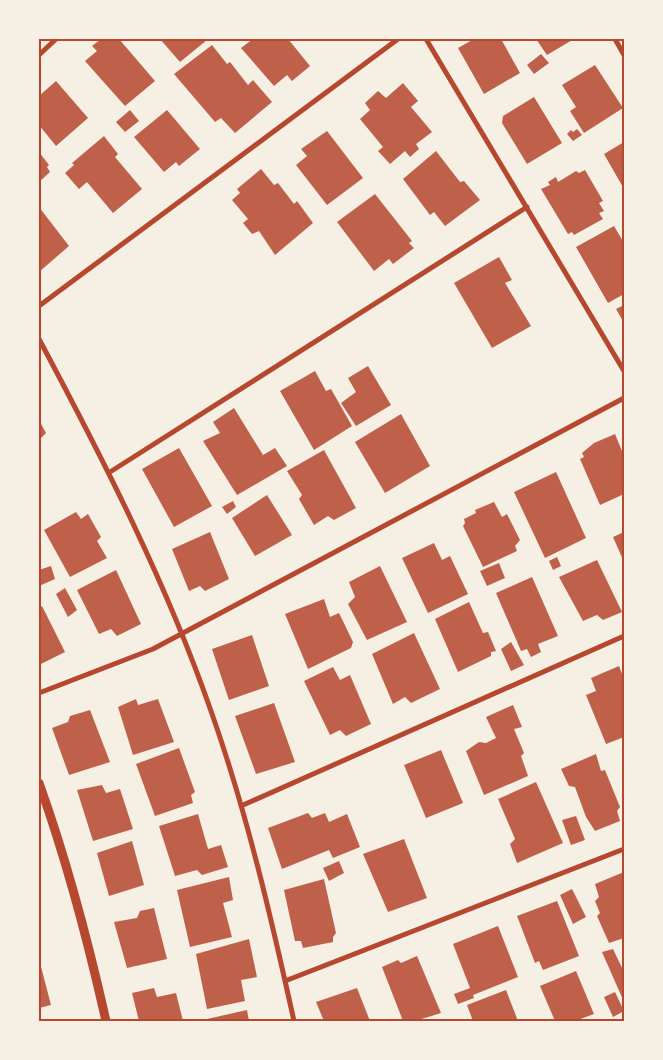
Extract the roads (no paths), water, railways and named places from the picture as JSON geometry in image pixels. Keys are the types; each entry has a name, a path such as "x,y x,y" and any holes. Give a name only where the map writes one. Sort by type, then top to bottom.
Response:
{"street":[{"path":"39,56 56,39"},
{"path":"39,306 398,39"},
{"path":"426,39 624,371"},
{"path":"615,39 624,55"},
{"path":"110,472 527,207"},
{"path":"39,338 110,472 182,634 211,712 241,806 266,897 294,1021"},
{"path":"39,693 153,649 624,398"},
{"path":"241,806 624,636"},
{"path":"39,783 68,874 93,963 106,1021"},
{"path":"285,981 624,848"}]}
